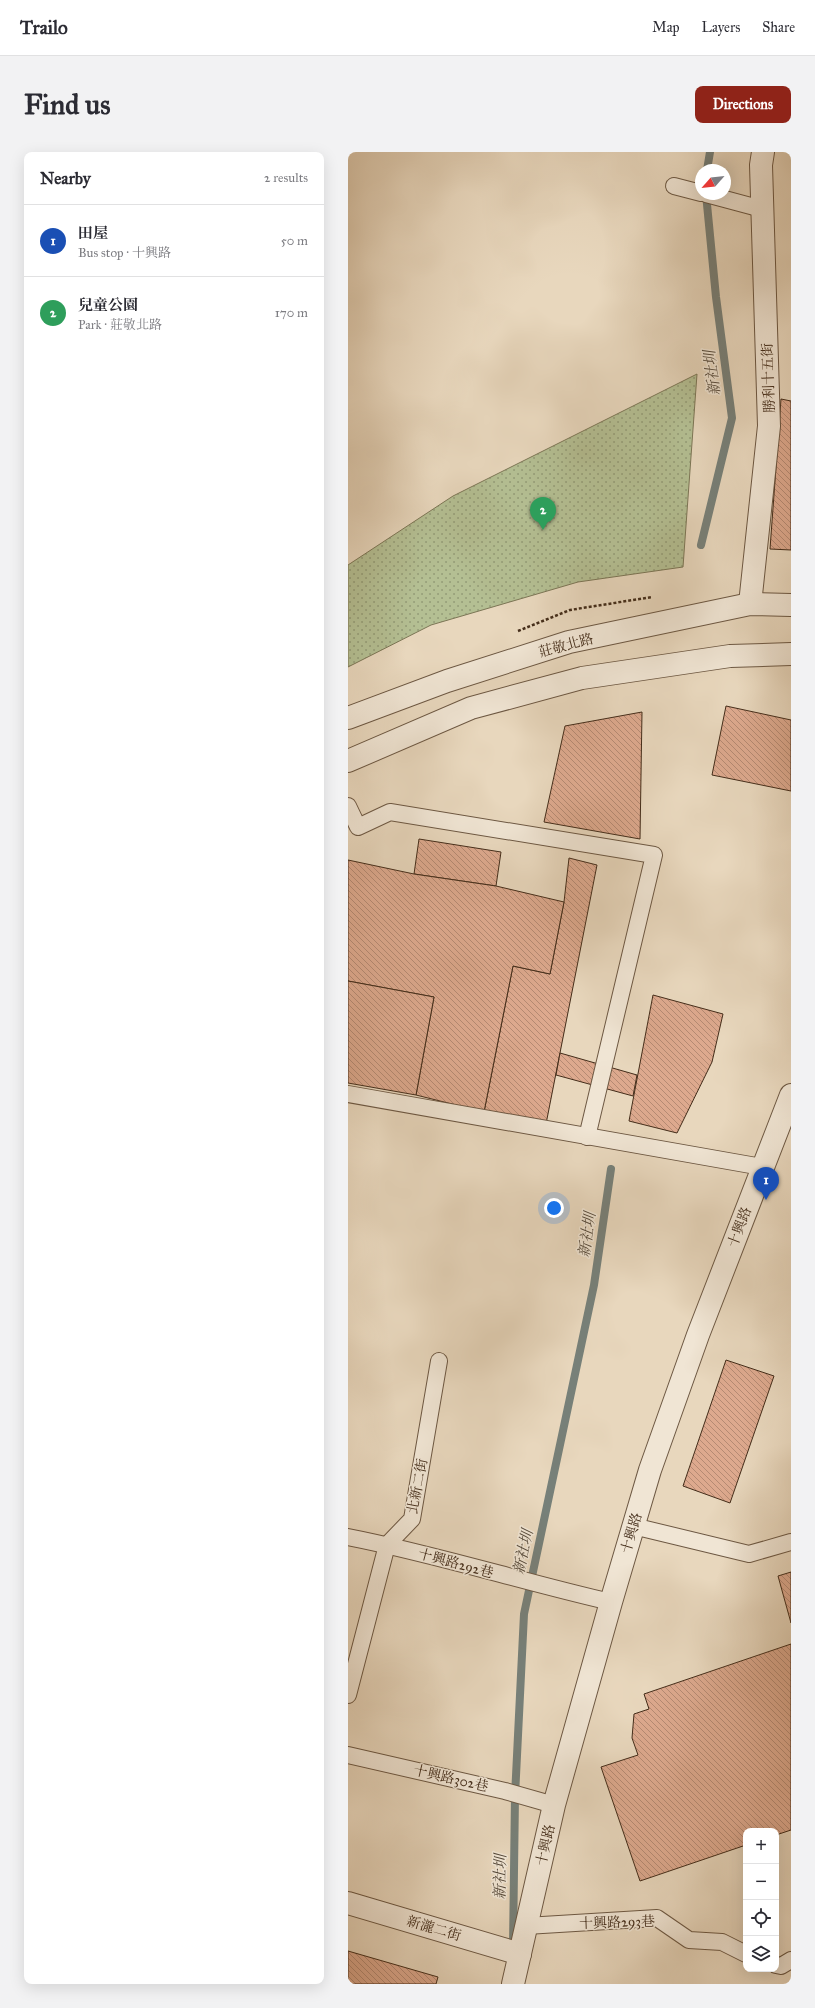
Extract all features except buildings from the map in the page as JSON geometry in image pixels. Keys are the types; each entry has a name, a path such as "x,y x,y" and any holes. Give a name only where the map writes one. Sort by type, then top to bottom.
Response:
{"street":[{"name":"勝利十五街","path":"750,604 769,426 761,165 763,152"},
{"name":"莊敬北路","path":"348,718 447,681 570,642 750,604 791,605"},
{"path":"348,761 471,708 582,678 730,656 791,654"},
{"name":"十興路","path":"513,1984 554,1805 610,1602 650,1470 693,1350 791,1094"},
{"name":"新瀧二街","path":"348,1903 520,1954"}],"lane":[{"path":"674,186 695,191"},
{"path":"728,200 762,209"},
{"path":"348,806 358,827 390,812 654,855 587,1137"},
{"path":"348,1094 762,1167"},
{"name":"北新二街","path":"348,1695 387,1545 412,1519 439,1361"},
{"path":"633,1526 748,1554 791,1542"},
{"name":"十興路292巷","path":"348,1537 387,1545 610,1602"},
{"name":"十興路302巷","path":"348,1755 505,1791 554,1805"},
{"name":"十興路293巷","path":"526,1926 657,1918 689,1940 722,1942 743,1952"},
{"path":"779,1966 791,1960"}],"green space":[{"path":"697,374 683,567 578,582 431,625 348,667 348,565 453,496"}],"waterway":[{"name":"新社圳","path":"708,164 710,152"},
{"name":"新社圳","path":"701,545 732,418 716,297 707,200"},
{"name":"新社圳","path":"513,1945 515,1796 524,1614 594,1285 611,1169"}],"place":[{"name":"兒童公園","path":"543,530"},
{"name":"田屋","path":"766,1200"}]}
